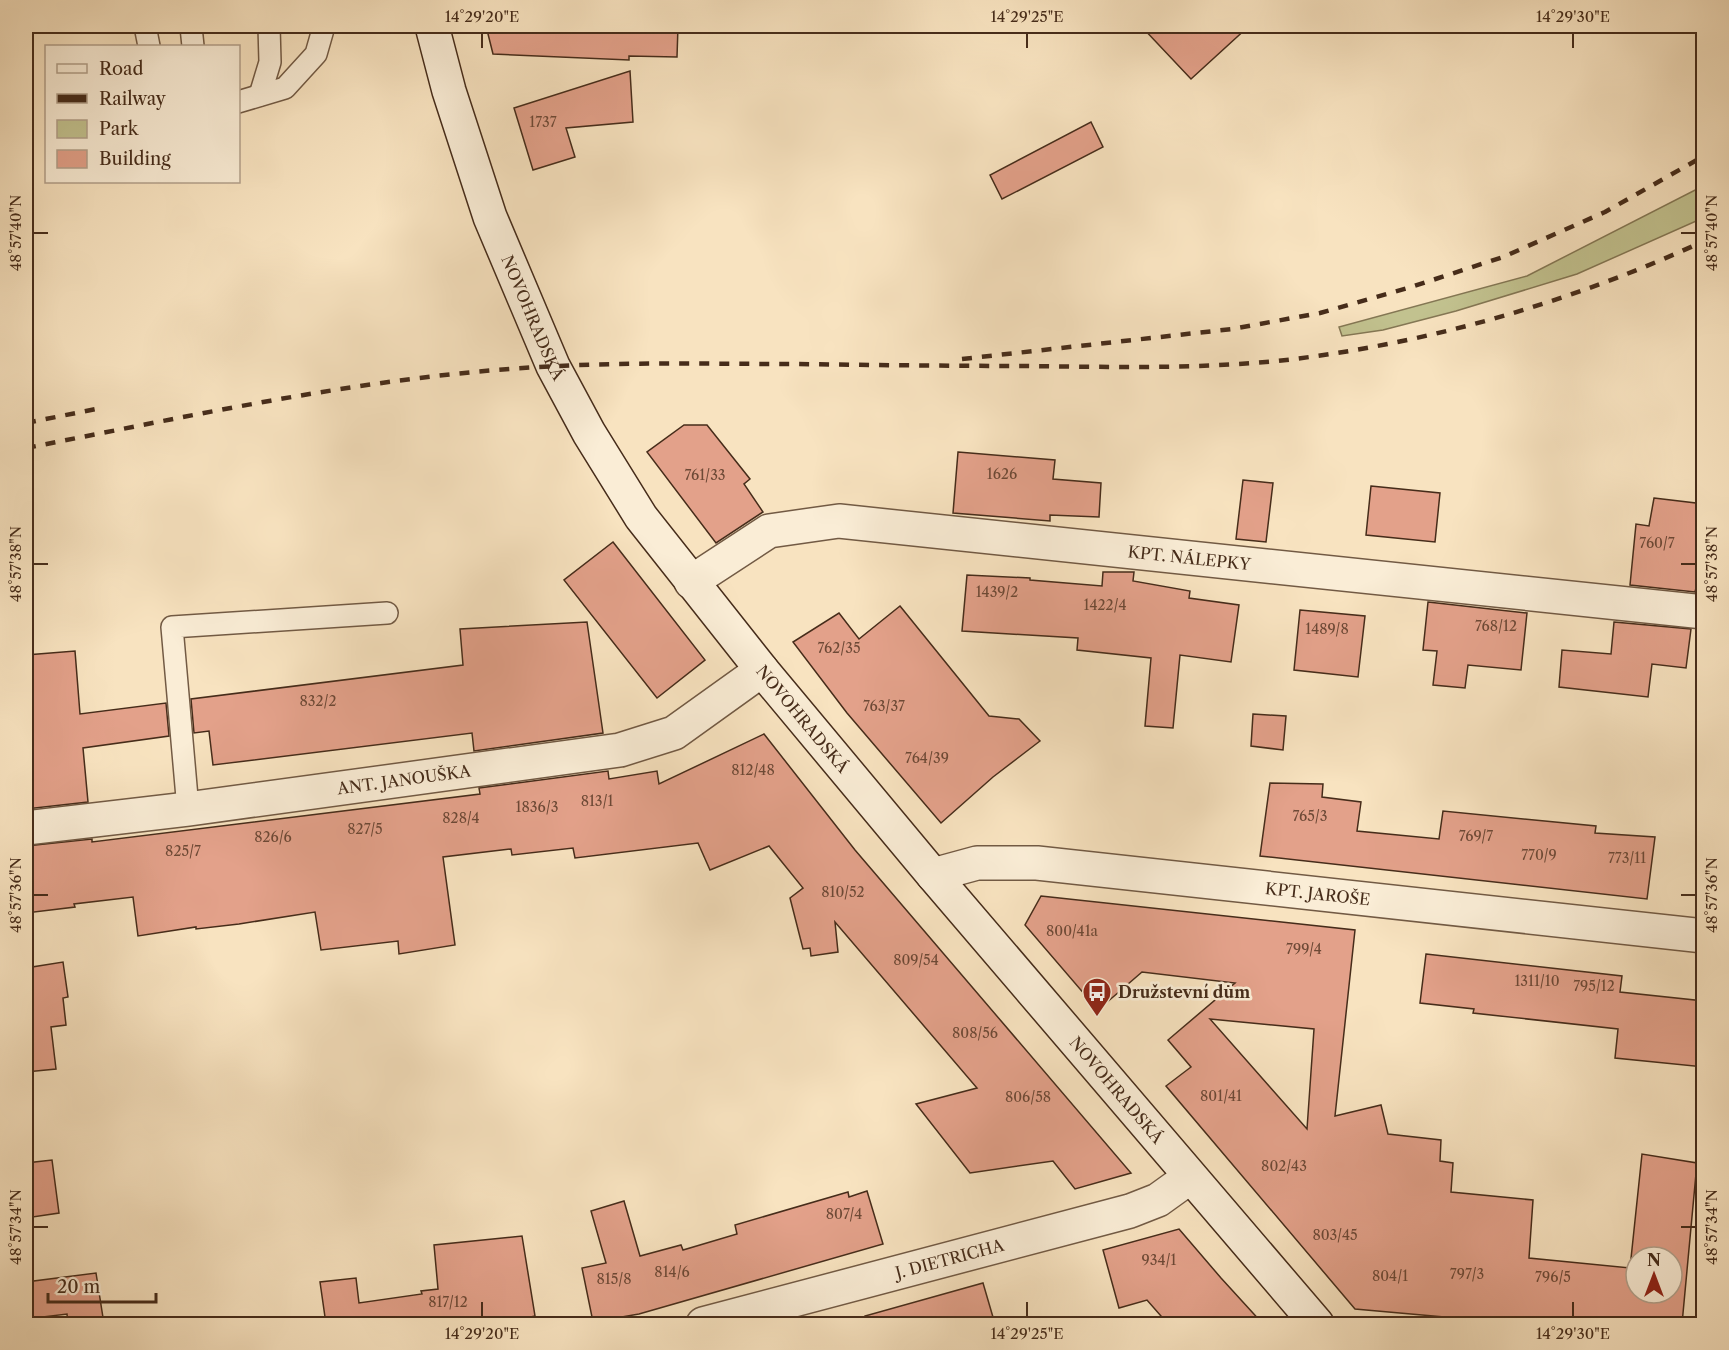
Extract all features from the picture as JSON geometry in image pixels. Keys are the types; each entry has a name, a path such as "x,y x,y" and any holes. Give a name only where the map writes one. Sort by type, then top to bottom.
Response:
{"street":[{"name":"NOVOHRADSKÁ","path":"432,26 449,91 490,217 553,366 589,433 641,517 762,670 933,875 1317,1324"},
{"name":"KPT. NÁLEPKY","path":"691,582 769,531 839,521 1704,612"},
{"name":"ANT. JANOUŠKA","path":"26,828 188,809 620,750 674,733 762,670"},
{"name":"KPT. JAROŠE","path":"933,875 977,862 1037,862 1704,936"},
{"name":"J. DIETRICHA","path":"703,1324 1130,1211 1158,1200 1190,1177"}],"lane":[{"path":"146,26 149,45"},
{"path":"260,95 270,62 269,26"},
{"path":"240,101 285,88 316,54 324,26"},
{"path":"188,809 172,627 387,613"}],"green space":[{"path":"1703,186 1703,218 1577,274 1456,311 1383,330 1342,336 1339,327 1527,276"}],"building":[{"path":"486,26 678,26 677,57 629,56 629,60 493,54"},
{"path":"1141,26 1249,26 1191,79"},
{"path":"630,71 633,122 566,128 575,157 533,170 514,108"},
{"path":"1091,122 1103,147 1002,199 990,175"},
{"path":"684,425 707,425 750,479 744,484 763,512 716,543 647,452"},
{"path":"958,452 1055,460 1053,479 1101,483 1099,517 1050,515 1050,521 953,513"},
{"path":"1243,480 1273,483 1266,542 1236,539"},
{"path":"1371,486 1440,493 1435,542 1366,535"},
{"path":"1654,498 1704,504 1704,589 1696,588 1695,592 1630,585 1636,524 1649,526"},
{"path":"613,542 705,660 657,698 564,580"},
{"path":"1103,572 1134,572 1133,581 1190,591 1189,598 1239,605 1231,662 1180,655 1173,728 1145,726 1151,658 1077,650 1078,638 962,631 967,575 1030,578 1030,580 1102,586"},
{"path":"1428,602 1527,613 1521,670 1468,665 1465,688 1433,685 1437,651 1423,650"},
{"path":"900,606 989,716 1019,719 1040,741 993,777 941,823 847,713 793,642 839,613 859,639"},
{"path":"1300,610 1365,616 1358,677 1294,670"},
{"path":"587,622 603,733 474,751 472,733 213,765 209,731 194,733 191,699 463,665 460,629"},
{"path":"1614,622 1691,629 1686,668 1652,664 1648,697 1559,687 1562,650 1611,654"},
{"path":"75,651 80,714 166,703 169,736 83,748 88,802 26,809 26,655"},
{"path":"1253,714 1286,716 1283,750 1251,746"},
{"path":"764,734 855,850 1131,1173 1075,1189 1053,1161 970,1173 916,1104 977,1088 835,922 838,952 811,956 810,948 803,949 790,898 803,888 769,846 710,870 698,843 575,858 573,848 512,855 511,849 443,857 455,945 399,954 398,941 321,950 315,912 138,936 133,897 74,904 75,907 26,913 26,846 92,839 92,842 480,794 479,788 608,771 609,779 657,771 659,784"},
{"path":"1270,783 1323,784 1322,797 1361,802 1357,831 1439,839 1443,811 1596,826 1595,833 1655,837 1647,899 1260,856"},
{"path":"1041,896 1355,930 1335,1116 1381,1105 1388,1134 1441,1140 1440,1161 1453,1163 1451,1192 1533,1200 1529,1258 1624,1267 1624,1305 1684,1305 1682,1324 1523,1324 1355,1309 1166,1086 1191,1067 1168,1040 1235,983 1142,972 1098,1010 1025,925","holes":["1210,1019 1314,1029 1307,1129"]},
{"path":"1426,954 1622,976 1620,992 1704,1001 1704,1067 1615,1058 1618,1029 1473,1013 1474,1009 1420,1003"},
{"path":"63,962 68,997 63,998 66,1025 51,1027 56,1069 26,1072 26,968"},
{"path":"1642,1154 1697,1163 1684,1303 1684,1245 1632,1245"},
{"path":"52,1160 59,1213 26,1218 26,1163"},
{"path":"867,1191 883,1244 639,1314 593,1322 582,1268 606,1263 591,1211 624,1201 640,1256 681,1245 683,1250 737,1234 735,1225 848,1192 849,1197"},
{"path":"1179,1229 1263,1324 1168,1324 1147,1300 1119,1308 1103,1250"},
{"path":"522,1236 535,1316 526,1318 527,1324 326,1324 320,1282 356,1278 359,1303 422,1294 421,1291 438,1289 434,1245"},
{"path":"96,1273 104,1324 68,1324 67,1314 26,1319 26,1282"},
{"path":"983,1283 995,1324 867,1324 865,1316"}],"railway":[{"path":"962,359 1232,329 1320,313 1408,288 1503,257 1605,212 1704,156"},
{"path":"26,448 290,397 357,386 491,370 648,364 1153,367 1277,361 1386,344 1495,318 1601,284 1704,241"},
{"path":"26,423 101,408"}],"place":[{"name":"Družstevní dům","path":"1097,1018"}]}
